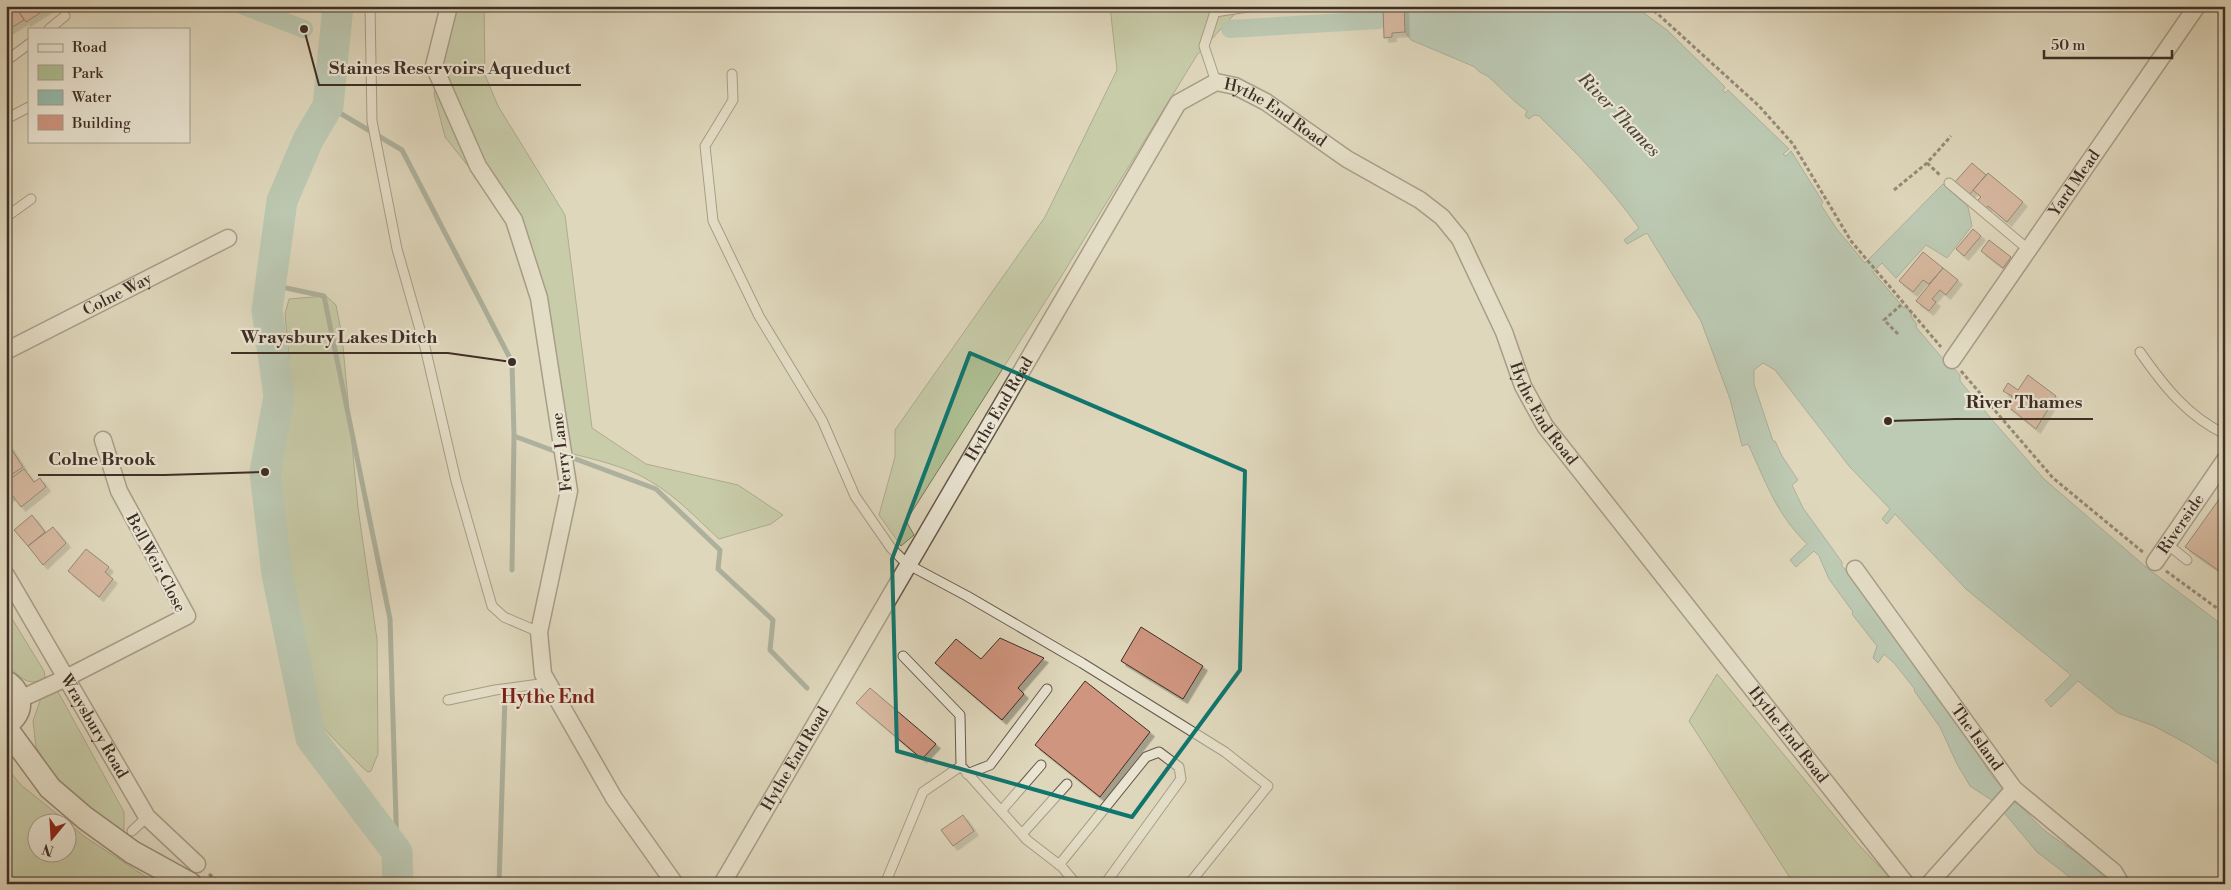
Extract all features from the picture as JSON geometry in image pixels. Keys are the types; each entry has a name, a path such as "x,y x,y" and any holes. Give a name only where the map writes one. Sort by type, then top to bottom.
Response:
{"main road":[{"path":"6,724 17,715 13,691"},
{"name":"Wraysbury Road","path":"6,728 50,788 85,818 132,852 193,874"}],"street":[{"name":"Ferry Lane","path":"449,6 434,66 478,166 514,220 539,298 568,482 569,491 539,632 543,674 614,798 675,884"},
{"name":"Yard Mead","path":"1952,360 2197,6"},
{"name":"Hythe End Road","path":"722,884 907,564 1178,103 1216,82 1235,86 1266,102 1347,159 1420,200 1442,217 1460,239 1504,332 1523,386 1545,426 1906,884"},
{"name":"Colne Way","path":"6,351 228,238"},
{"name":"Bell Weir Close","path":"66,678 187,616 118,491 103,440"},
{"name":"Riverside","path":"2155,562 2225,460"},
{"name":"The Island","path":"1855,569 2014,789 2114,872 2121,884"},
{"name":"Wraysbury Road","path":"6,575 147,817 193,874"},
{"path":"13,691 66,678"},
{"path":"1929,884 2014,789"}],"lane":[{"path":"370,6 372,121 397,249 425,346 456,481 492,606 504,617 539,632"},
{"path":"1216,82 1204,46 1215,12 1254,6"},
{"path":"49,28 66,16"},
{"path":"6,61 28,45"},
{"path":"732,74 733,100 705,146 713,221 760,316 822,420 855,496 891,548 907,564 967,596 1091,668 1225,752 1268,786 1190,884"},
{"path":"6,119 28,107"},
{"path":"1949,183 2029,250"},
{"path":"6,217 31,199"},
{"path":"2140,352 2176,398 2195,417 2225,434"},
{"path":"2167,544 2187,560"},
{"path":"903,656 960,715 961,766 967,774 1022,834 1059,865 1076,884"},
{"path":"448,700 547,682"},
{"path":"967,774 990,765 1047,689"},
{"path":"1059,865 1146,757 1159,752 1179,767 1181,778 1105,884"},
{"path":"1001,811 1041,765"},
{"path":"885,884 923,792 961,766"},
{"path":"1022,834 1067,784"},
{"path":"132,831 147,817"}],"path":[{"path":"1649,6 1759,106 1793,144 1851,241 1864,258 2052,478 2155,562 2225,614"},
{"path":"1894,190 1928,164 1951,136"},
{"path":"1928,164 1949,183"},
{"path":"1898,334 1884,320 1901,305"}],"highlighted area":[{"path":"970,353 1245,471 1240,670 1132,817 897,751 892,559"}],"green space":[{"path":"451,6 484,6 485,75 498,106 565,215 592,428 646,464 738,485 783,515 771,524 719,539 660,487 640,475 562,451 539,314 511,220 445,137 434,94"},
{"path":"1110,6 1242,6 1197,55 1064,272 906,521 914,535 901,546 879,515 895,457 895,430 1045,217 1117,70"},
{"path":"326,296 336,305 342,336 358,508 377,639 378,754 371,771 368,772 324,729 304,695 299,681 276,529 289,358 285,314 289,299"},
{"path":"6,609 44,671 45,677 39,681 34,682 23,679 6,662"},
{"path":"1717,674 1857,843 1896,884 1794,884 1689,721"},
{"path":"56,688 124,812 124,837 63,790 36,747 33,721 41,698"},
{"path":"6,767 21,785 55,812 28,812 28,862 78,862 78,831 157,884 6,884"}],"water":[{"path":"1404,6 1634,6 1667,30 1725,87 1723,91 1725,93 1728,90 1789,149 1783,154 1786,156 1791,151 1823,202 1821,205 1836,228 1865,263 1943,184 1968,207 1972,226 1947,258 1926,245 1896,278 1882,263 1873,272 1904,308 1906,306 1912,314 1911,316 1917,325 1916,327 1949,366 1953,367 1960,375 1960,381 2044,479 2147,568 2225,627 2225,768 2154,726 2118,713 2078,681 2051,707 2045,700 2071,675 1966,589 1895,514 1887,524 1882,519 1890,509 1849,466 1775,370 1763,363 1754,370 1754,384 1773,441 1775,441 1782,456 1798,480 1792,485 1803,508 1842,562 1842,566 1861,586 1958,723 1990,774 2008,798 2018,804 2052,836 2087,860 2108,884 2079,884 2037,852 1996,803 1970,786 1957,764 1940,727 1914,688 1894,663 1884,654 1878,663 1873,658 1877,646 1852,614 1853,612 1829,579 1819,556 1814,551 1796,567 1790,560 1807,544 1779,509 1748,444 1742,446 1730,399 1701,321 1647,233 1627,244 1624,240 1639,228 1616,198 1579,156 1539,116 1534,115 1529,119 1525,116 1527,111 1475,67 1411,40 1405,32"}],"building":[{"path":"6,6 15,6 24,20 6,31"},
{"path":"15,6 51,6 26,22"},
{"path":"1404,6 1405,32 1392,33 1392,37 1384,38 1383,7"},
{"path":"1972,163 1986,175 1969,195 1955,182"},
{"path":"1988,173 2023,202 2007,222 1988,206 1984,211 1975,203 1981,197 1973,190"},
{"path":"1973,229 1981,236 1964,256 1956,249"},
{"path":"1989,240 2011,257 2003,268 1981,251"},
{"path":"1923,252 1943,268 1929,284 1923,280 1913,292 1899,281"},
{"path":"1943,268 1958,280 1946,295 1940,290 1932,299 1936,302 1929,311 1916,301"},
{"path":"2028,375 2056,396 2036,429 2006,405 2012,396 2003,391 2008,383 2018,390"},
{"path":"8,444 23,467 6,478 6,446"},
{"path":"24,469 34,482 40,478 46,487 21,507 12,495 6,499 6,482"},
{"path":"2225,491 2225,575 2185,547"},
{"path":"32,515 45,532 28,546 14,530"},
{"path":"53,527 66,543 43,565 28,546"},
{"path":"86,549 109,567 105,572 113,579 99,597 68,571"},
{"path":"1141,627 1203,666 1183,699 1121,661"},
{"path":"1000,638 1044,658 1018,688 1024,694 1002,720 935,663 956,639 981,659"},
{"path":"1085,681 1150,732 1100,797 1035,745"},
{"path":"870,688 936,744 922,759 856,703"},
{"path":"963,815 974,831 953,846 941,830"}],"waterway":[{"path":"244,6 304,29"},
{"path":"338,6 328,106 308,140 282,201 267,310 279,396 265,472 277,574 311,738 397,852 398,884"},
{"path":"1230,29 1379,20"},
{"path":"328,106 402,150 512,362 514,436 512,570"},
{"path":"272,285 324,296 390,619 397,852"},
{"path":"514,436 656,489 720,550 718,569 773,620 770,650 807,688"},
{"path":"499,884 505,697"}],"place":[{"name":"Staines Reservoirs Aqueduct","path":"304,29"},
{"name":"Wraysbury Lakes Ditch","path":"512,362"},
{"name":"River Thames","path":"1888,421"},
{"name":"Colne Brook","path":"265,472"}],"district":[{"name":"Hythe End","path":"548,697"}]}
